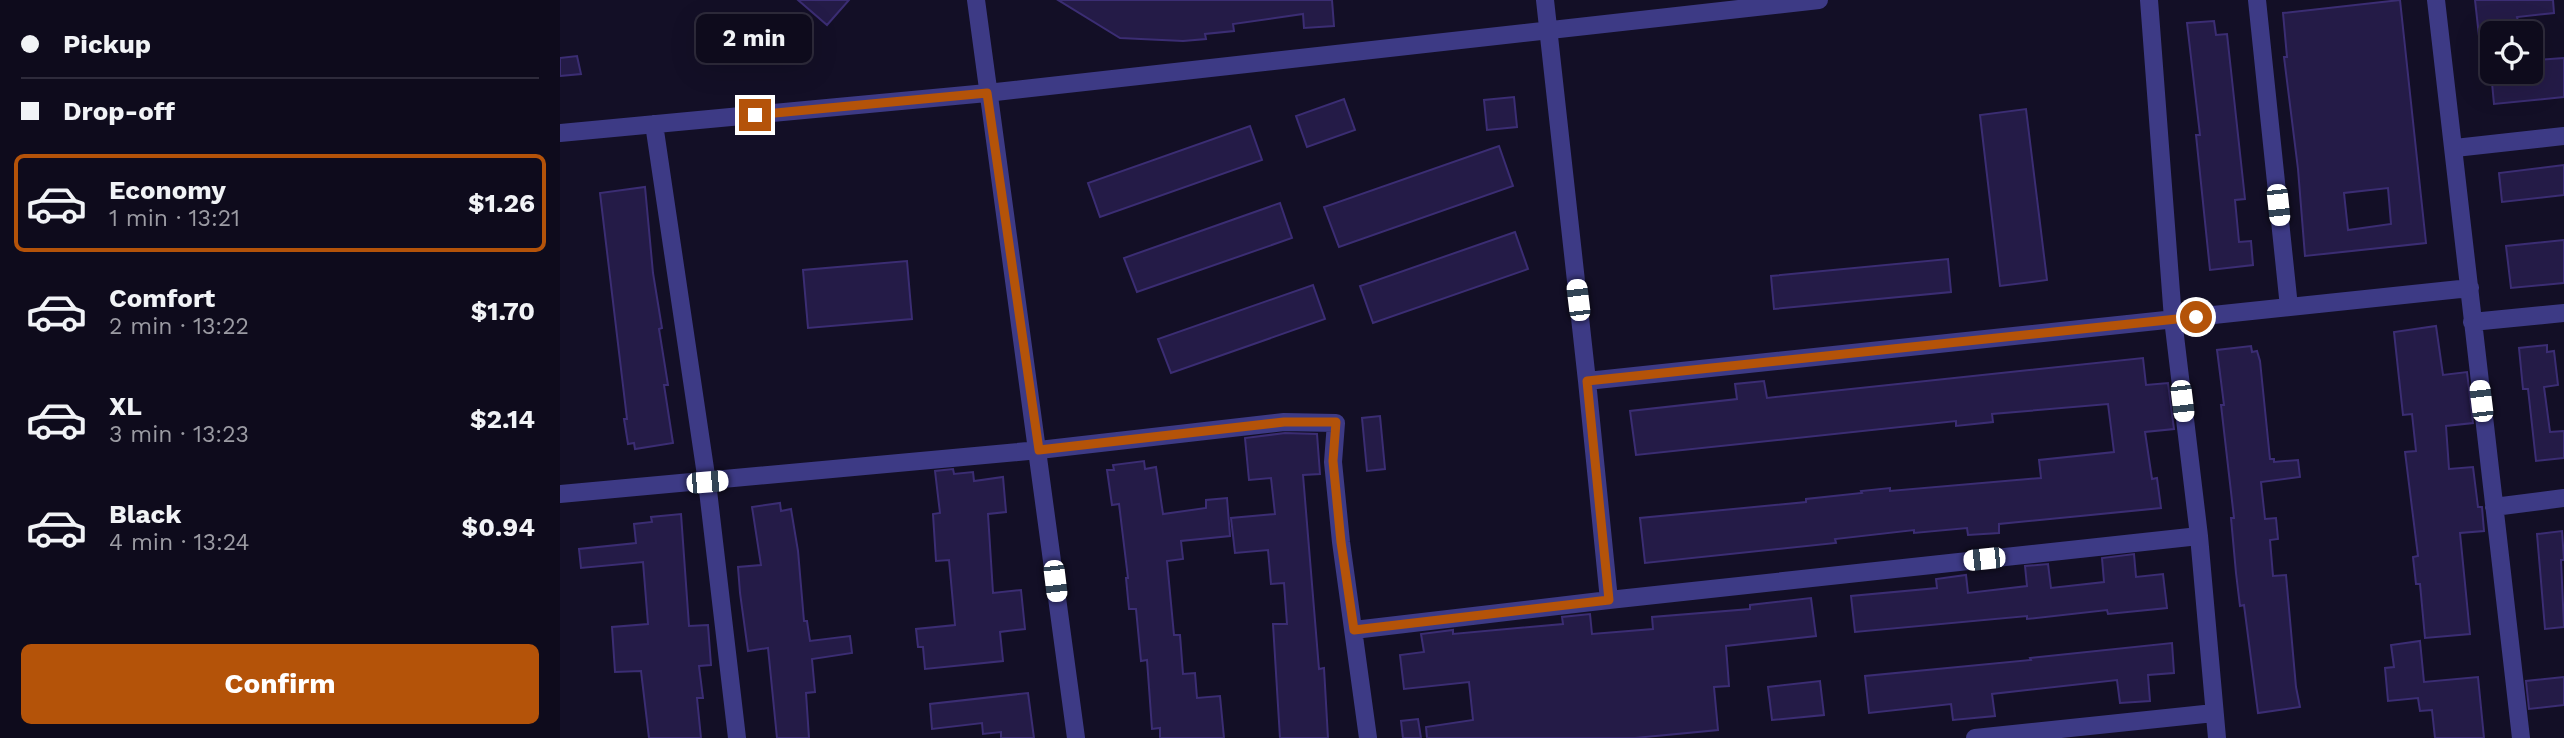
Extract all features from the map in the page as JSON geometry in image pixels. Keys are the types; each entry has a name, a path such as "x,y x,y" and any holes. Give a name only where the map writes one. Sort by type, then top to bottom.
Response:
{"street":[{"path":"976,0 1076,738"},
{"path":"1545,0 1609,600"},
{"path":"560,133 987,93 1819,0"},
{"path":"2149,0 2173,319 2199,536 2217,738"},
{"path":"2257,0 2289,307"},
{"path":"2436,0 2521,738"},
{"path":"654,124 707,482 737,738"},
{"path":"2455,148 2564,136"},
{"path":"1587,381 2470,288"},
{"path":"2472,322 2564,313"},
{"path":"560,494 1039,450 1284,422 1336,422 1333,461 1341,542 1368,738"},
{"path":"2494,507 2564,499"},
{"path":"1354,630 2199,536"},
{"path":"1975,738 2214,713"}],"building":[{"path":"798,0 849,0 827,25"},
{"path":"1058,0 1332,0 1334,26 1304,28 1303,14 1233,24 1234,31 1205,34 1206,39 1183,41 1120,38"},
{"path":"2400,0 2426,243 2305,256 2298,169 2284,57 2287,57 2283,13","holes":["2388,188 2391,224 2348,230 2344,193"]},
{"path":"2475,0 2553,0 2554,13 2517,17 2518,21 2480,21 2479,36"},
{"path":"2214,21 2216,35 2227,34 2245,199 2235,200 2239,242 2251,241 2253,265 2210,270 2196,135 2200,135 2187,23"},
{"path":"577,56 581,74 560,76 560,58"},
{"path":"2564,58 2564,97 2494,104 2492,84 2543,84 2543,60"},
{"path":"1514,97 1517,127 1487,130 1484,100"},
{"path":"1344,99 1355,130 1307,147 1296,116"},
{"path":"2026,109 2047,280 2000,286 1980,115"},
{"path":"1250,126 1262,160 1100,217 1088,183"},
{"path":"1499,146 1513,186 1339,247 1324,207"},
{"path":"2564,165 2564,195 2502,202 2499,173"},
{"path":"645,187 653,273 662,328 659,329 668,385 664,385 673,443 635,449 634,443 628,444 624,419 627,419 600,193"},
{"path":"1280,203 1292,238 1137,292 1124,258"},
{"path":"1515,232 1528,269 1373,323 1360,286"},
{"path":"2564,240 2564,283 2511,288 2506,246"},
{"path":"1948,259 1951,292 1774,309 1771,276"},
{"path":"907,261 912,319 808,328 803,270"},
{"path":"1313,285 1325,319 1171,373 1158,339"},
{"path":"2436,326 2443,375 2467,372 2473,423 2446,426 2449,469 2473,467 2484,531 2460,533 2470,634 2425,638 2420,584 2416,584 2413,557 2418,556 2405,452 2416,451 2412,414 2403,415 2394,332"},
{"path":"2547,345 2547,352 2554,351 2558,385 2544,387 2550,432 2564,431 2564,458 2536,461 2528,389 2523,389 2519,348"},
{"path":"2251,346 2252,352 2257,351 2260,361 2270,459 2274,459 2274,462 2298,460 2300,477 2261,482 2265,519 2276,518 2278,539 2270,540 2273,576 2286,575 2300,707 2258,713 2244,605 2240,606 2236,573 2231,518 2234,518 2217,350"},
{"path":"2143,358 2146,385 2168,383 2174,429 2145,432 2152,479 2157,478 2161,508 1999,524 1999,533 1968,535 1967,528 1914,533 1914,530 1835,539 1836,543 1645,563 1640,518 1806,502 1806,499 1890,488 1890,491 2041,478 2039,460 2114,452 2108,404 1992,414 1993,422 1956,426 1956,421 1636,455 1630,411 1737,399 1735,384 1764,381 1767,398"},
{"path":"1380,416 1385,469 1367,471 1362,418"},
{"path":"1285,433 1317,434 1320,474 1303,475 1319,669 1324,668 1328,738 1280,738 1273,624 1287,624 1284,583 1271,584 1268,550 1235,553 1231,518 1275,514 1271,478 1249,480 1245,438"},
{"path":"1144,461 1145,469 1156,467 1163,514 1206,508 1206,500 1227,498 1230,536 1181,541 1183,559 1167,561 1174,635 1180,635 1183,674 1195,673 1197,698 1220,696 1224,738 1160,738 1160,728 1152,729 1147,660 1141,661 1136,609 1129,609 1119,504 1112,505 1107,470 1114,470 1113,465"},
{"path":"953,469 954,474 973,472 974,481 1003,477 1006,512 988,514 993,593 1021,590 1025,629 1000,632 1003,661 925,669 923,647 918,647 916,629 955,625 949,560 936,561 933,514 940,513 935,471"},
{"path":"780,503 781,511 791,509 798,551 804,621 807,621 810,641 850,636 852,653 812,659 815,692 806,693 809,738 777,738 768,648 748,651 740,593 738,567 761,565 752,507"},
{"path":"681,514 689,626 708,625 711,665 699,666 703,698 697,698 701,738 649,738 641,671 615,672 612,627 648,624 643,562 581,568 579,549 636,543 634,524 652,522 651,517"},
{"path":"2562,531 2564,627 2545,629 2537,534"},
{"path":"2134,554 2136,577 2163,574 2167,608 2108,614 2107,610 2027,619 2027,616 1855,632 1851,596 1937,588 1936,579 1966,575 1968,593 2027,586 2025,566 2048,564 2051,588 2104,582 2102,558"},
{"path":"1811,598 1816,636 1726,646 1729,686 1714,687 1718,730 1635,738 1427,738 1426,727 1473,720 1469,682 1404,689 1400,655 1424,652 1421,634 1453,630 1453,634 1563,624 1562,617 1590,614 1592,634 1653,629 1652,617 1750,609 1750,605"},
{"path":"2420,641 2424,682 2478,677 2484,738 2435,738 2432,710 2420,711 2418,698 2388,701 2385,668 2394,667 2391,645"},
{"path":"2172,643 2174,673 2148,675 2150,701 2120,703 2117,680 1992,694 1995,716 1953,720 1951,704 1869,713 1865,676"},
{"path":"2564,677 2564,705 2529,709 2526,681"},
{"path":"1820,681 1824,715 1772,720 1768,687"},
{"path":"1028,693 1034,738 1001,738 1001,732 983,734 982,723 932,729 930,704"},
{"path":"1418,719 1421,738 1403,738 1401,721"}],"route":[{"path":"755,115 987,93 1039,450 1284,422 1336,422 1333,461 1354,630 1609,600 1587,381 2196,317"}]}
